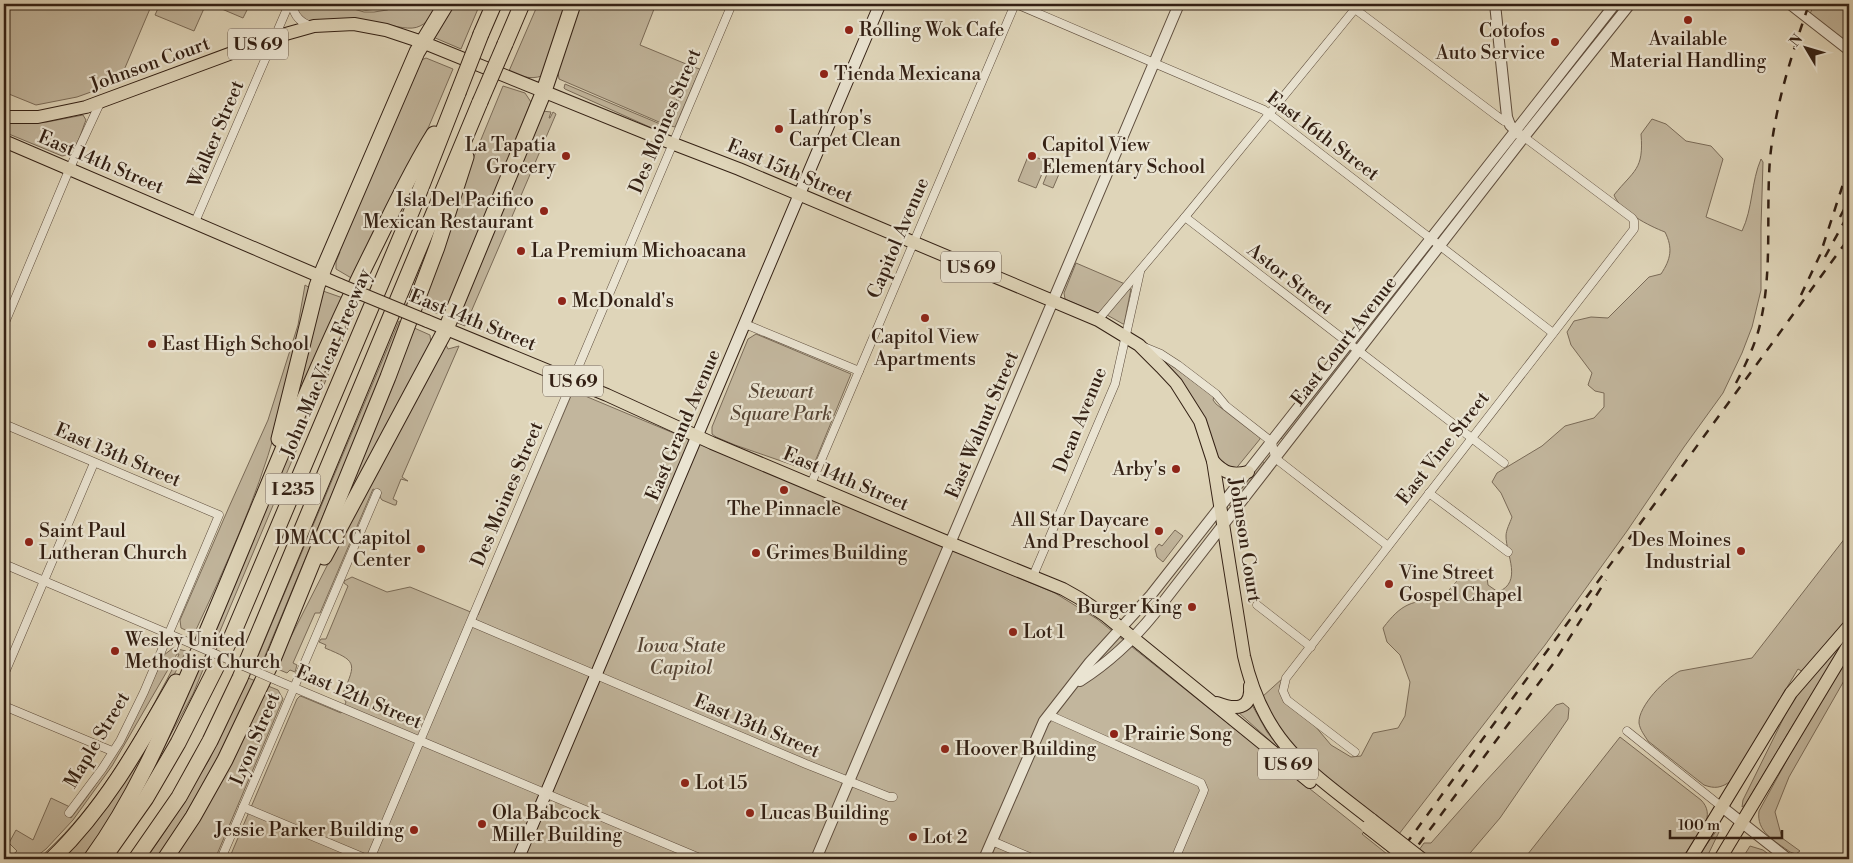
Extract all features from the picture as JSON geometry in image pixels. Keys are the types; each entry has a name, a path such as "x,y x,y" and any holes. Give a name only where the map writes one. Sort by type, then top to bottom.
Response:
{"highway":[{"path":"251,526 283,425 321,277 422,42 446,4"},
{"name":"John MacVicar Freeway","path":"103,859 150,790 178,743 218,665 366,321 494,4"},
{"name":"I 235","path":"136,859 179,797 210,741 240,678 522,4"},
{"path":"286,629 446,329 544,92 573,4"},
{"path":"91,859 128,801 148,764 224,592 299,411 360,276 416,164 456,98"},
{"path":"165,859 193,817 225,760 286,629 388,377 437,247 462,174 480,102"},
{"path":"52,859 89,820 125,769 156,717 224,592"}],"main road":[{"name":"East Grand Avenue","path":"518,859 880,4"},
{"name":"Johnson Court","path":"4,117 38,117 100,103 275,37 314,26 354,24 386,30 422,42"},
{"name":"East 15th Street","path":"422,42 739,169 1098,320 1139,346 1176,383 1193,410"},
{"name":"East 14th Street","path":"4,141 321,277 1033,576 1079,598 1121,628 1210,700"},
{"name":"Johnson Court","path":"1193,410 1200,421 1213,461 1250,680"},
{"path":"1213,461 1222,470 1230,474 1248,472"},
{"path":"1690,859 1791,692 1849,626"},
{"path":"1720,859 1849,644"},
{"path":"1210,700 1226,707 1243,706 1248,702 1251,695 1250,680"},
{"name":"US 69","path":"1250,680 1265,716 1286,747 1408,859"},
{"name":"US 69","path":"1210,700 1370,824 1422,859"}],"street":[{"path":"291,4 300,21 314,26"},
{"name":"Walker Street","path":"195,222 291,4"},
{"path":"353,4 366,6 390,4"},
{"name":"Des Moines Street","path":"369,859 732,4"},
{"name":"East 16th Street","path":"1016,4 1258,106 1553,333"},
{"name":"Capitol Avenue","path":"811,484 1016,4"},
{"name":"East Walnut Street","path":"816,859 1179,4"},
{"path":"1495,4 1508,122"},
{"name":"East Court Avenue","path":"984,859 1041,728 1049,715 1090,662 1151,595 1615,4"},
{"name":"East Court Avenue","path":"1073,685 1098,669 1133,638 1154,614 1524,137 1630,4"},
{"path":"1790,4 1849,50"},
{"path":"1357,6 1501,120 1508,122 1524,137"},
{"name":"Dean Avenue","path":"1098,320 1357,6"},
{"path":"1606,16 1614,23"},
{"path":"4,325 69,170 100,103"},
{"name":"East Vine Street","path":"1355,752 1287,700 1283,690 1286,678 1631,233 1635,225 1632,218 1524,137"},
{"name":"Astor Street","path":"1184,218 1504,464"},
{"name":"Dean Avenue","path":"1033,576 1115,384 1141,270"},
{"path":"745,324 859,371"},
{"name":"East 15th Street","path":"1139,346 1155,351 1170,359 1212,391 1226,406 1272,442"},
{"name":"East 13th Street","path":"4,424 219,515"},
{"path":"1272,442 1275,458 1388,546"},
{"path":"4,675 94,463"},
{"name":"Lyon Street","path":"221,859 376,493"},
{"path":"1429,493 1508,552"},
{"name":"Maple Street","path":"69,813 120,741 144,692 219,515"},
{"name":"East 12th Street","path":"4,564 702,859"},
{"path":"1257,605 1311,647"},
{"name":"East 13th Street","path":"471,622 806,764 893,797"},
{"path":"4,706 112,752"},
{"path":"1049,715 1201,783 1204,790 1175,859"},
{"path":"1627,731 1788,859"},
{"path":"243,807 369,859"},
{"path":"992,841 1034,859"}],"green space":[{"path":"4,4 152,4 119,82 77,97 36,105 4,92"},
{"path":"160,4 206,4 194,31 155,15"},
{"path":"210,4 250,4 243,18"},
{"path":"296,4 337,4 364,12 374,12 406,4 440,4 426,22 416,27 408,28 376,23 319,23 302,18 295,7"},
{"path":"453,4 480,4 461,49 433,37"},
{"path":"538,4 568,4 542,76 521,76 509,71"},
{"path":"578,4 656,4 640,45 691,66 666,125 559,79 558,72"},
{"path":"1814,4 1849,4 1849,44 1810,14"},
{"path":"426,58 453,69 429,126 353,279 336,269 336,262 340,252 337,250 419,61"},
{"path":"693,67 700,69 675,127 667,125"},
{"path":"565,84 665,126 663,133 565,89"},
{"path":"503,86 525,93 531,102 449,309 443,314 441,312 436,313 420,307 473,159"},
{"path":"542,111 551,112 549,118 553,112 556,114 465,326 455,322"},
{"path":"83,115 86,120 77,142 67,155 62,156 4,132 4,122 47,122"},
{"path":"1652,119 1666,124 1686,141 1711,146 1723,159 1706,217 1742,231 1746,222 1755,177 1761,159 1763,162 1761,290 1752,327 1723,393 1627,531 1545,645 1399,834 1338,788 1304,757 1281,729 1262,697 1283,678 1280,692 1285,703 1315,726 1331,745 1351,757 1361,756 1373,733 1398,728 1405,716 1410,682 1400,655 1387,642 1383,628 1396,613 1408,605 1415,602 1442,599 1461,578 1472,571 1486,570 1488,585 1498,592 1506,588 1512,575 1506,536 1512,517 1501,493 1492,482 1497,473 1542,446 1565,426 1594,418 1604,407 1604,393 1595,391 1588,385 1592,373 1571,345 1567,332 1574,321 1591,317 1608,318 1649,277 1661,274 1669,258 1670,248 1665,232 1643,222 1622,207 1614,195 1639,163 1642,146 1641,134"},
{"path":"1029,154 1047,162 1036,188 1018,181"},
{"path":"1049,169 1059,174 1053,188 1043,184"},
{"path":"1426,250 1430,253 1363,339 1359,336"},
{"path":"1076,263 1125,284 1099,314 1065,299 1064,293"},
{"path":"305,285 310,288 285,394 268,455 239,533 194,634 181,628 180,620 268,420 298,325"},
{"path":"1128,289 1131,289 1123,324 1107,315"},
{"path":"323,291 343,298 288,424"},
{"path":"352,302 358,304 215,643 207,640"},
{"path":"399,321 403,323 262,663 256,661"},
{"path":"412,327 430,335 431,344 332,532"},
{"name":"Stewart Square Park","path":"756,334 851,374 810,471 735,445 712,434 712,427 748,339"},
{"path":"446,345 448,349 459,346 402,477 408,481 401,479 393,499 397,501 396,505 382,500 380,497 381,492 373,489 320,613 315,613 293,663 297,665 295,672 290,670 287,673 275,668 387,448"},
{"path":"1159,356 1214,397 1213,400 1216,404 1260,438 1234,471 1218,458 1207,425"},
{"path":"1343,357 1347,360 1284,441 1280,437"},
{"name":"Iowa State Capitol","path":"578,393 1055,593 1097,619 1364,832 1362,834 1387,854 1383,859 229,859 297,699 300,696 341,713 346,702 342,696 347,698 348,696 343,693 352,669 351,664 343,656 325,648 326,645 319,642 321,639 326,639 348,586 344,581 352,577 387,592 410,587 478,615 571,396"},
{"path":"1262,461 1266,464 1232,507 1228,504"},
{"path":"1175,530 1183,536 1163,562 1157,557 1155,549 1159,544 1162,546"},
{"path":"1849,533 1849,621 1805,673 1798,669 1731,781 1718,787 1704,785 1648,741 1639,723 1643,709 1654,693 1680,671 1752,658"},
{"path":"1849,631 1849,637 1742,807 1743,800 1792,701"},
{"path":"173,648 186,651 165,693 80,824 45,859 38,859 73,825 103,786 143,723 179,654 177,654 112,766 73,820 46,849 33,859 8,859 17,851 9,843 16,830 33,840 51,798 70,807 66,814 71,818 86,799 112,759 134,719 164,655"},
{"path":"1849,651 1849,672 1789,777 1775,812 1782,838 1800,851 1796,854 1790,852 1768,835 1760,825 1759,811 1828,685"},
{"path":"200,657 207,660 193,694 148,776"},
{"path":"248,678 256,681 222,750 171,838 156,859 146,859 209,760"},
{"path":"268,686 278,690 283,699 215,859 172,859"},
{"path":"1251,703 1267,732 1278,746 1277,747 1238,712"},
{"path":"1563,703 1569,708 1568,719 1500,818 1465,859 1431,859 1419,850 1424,843 1431,843 1556,705"},
{"path":"166,711 137,774 85,859 58,859"},
{"path":"1620,737 1705,805 1707,817 1705,824 1682,859 1524,859"},
{"path":"1717,830 1719,832 1706,859 1696,859"},
{"path":"1750,846 1763,850 1775,859 1742,859"}],"railway":[{"path":"1736,383 1755,342 1762,315 1767,277 1769,178 1772,139 1785,80 1809,4"},
{"path":"1801,295 1820,255 1846,175"},
{"path":"1840,217 1849,200"},
{"path":"1825,257 1849,213"},
{"path":"1395,859 1849,238"},
{"path":"1408,859 1553,664 1606,580"}],"place":[{"name":"Available Material Handling","path":"1688,20"},
{"name":"Rolling Wok Cafe","path":"849,30"},
{"name":"Cotofos Auto Service","path":"1555,42"},
{"name":"Tienda Mexicana","path":"824,74"},
{"name":"Lathrop's Carpet Clean","path":"779,129"},
{"name":"La Tapatia Grocery","path":"566,156"},
{"name":"Capitol View Elementary School","path":"1032,156"},
{"name":"Isla Del Pacifico Mexican Restaurant","path":"544,211"},
{"name":"La Premium Michoacana","path":"521,251"},
{"name":"McDonald's","path":"562,301"},
{"name":"Capitol View Apartments","path":"925,318"},
{"name":"East High School","path":"152,344"},
{"name":"Arby's","path":"1176,469"},
{"name":"The Pinnacle","path":"784,490"},
{"name":"All Star Daycare And Preschool","path":"1159,531"},
{"name":"Saint Paul Lutheran Church","path":"29,542"},
{"name":"DMACC Capitol Center","path":"421,549"},
{"name":"Des Moines Industrial","path":"1741,551"},
{"name":"Grimes Building","path":"756,553"},
{"name":"Vine Street Gospel Chapel","path":"1389,584"},
{"name":"Burger King","path":"1192,607"},
{"name":"Lot 1","path":"1013,632"},
{"name":"Wesley United Methodist Church","path":"115,651"},
{"name":"Prairie Song","path":"1114,734"},
{"name":"Hoover Building","path":"945,749"},
{"name":"Lot 15","path":"685,783"},
{"name":"Lucas Building","path":"750,813"},
{"name":"Ola Babcock Miller Building","path":"482,824"},
{"name":"Jessie Parker Building","path":"414,830"},
{"name":"Lot 2","path":"913,837"}]}
